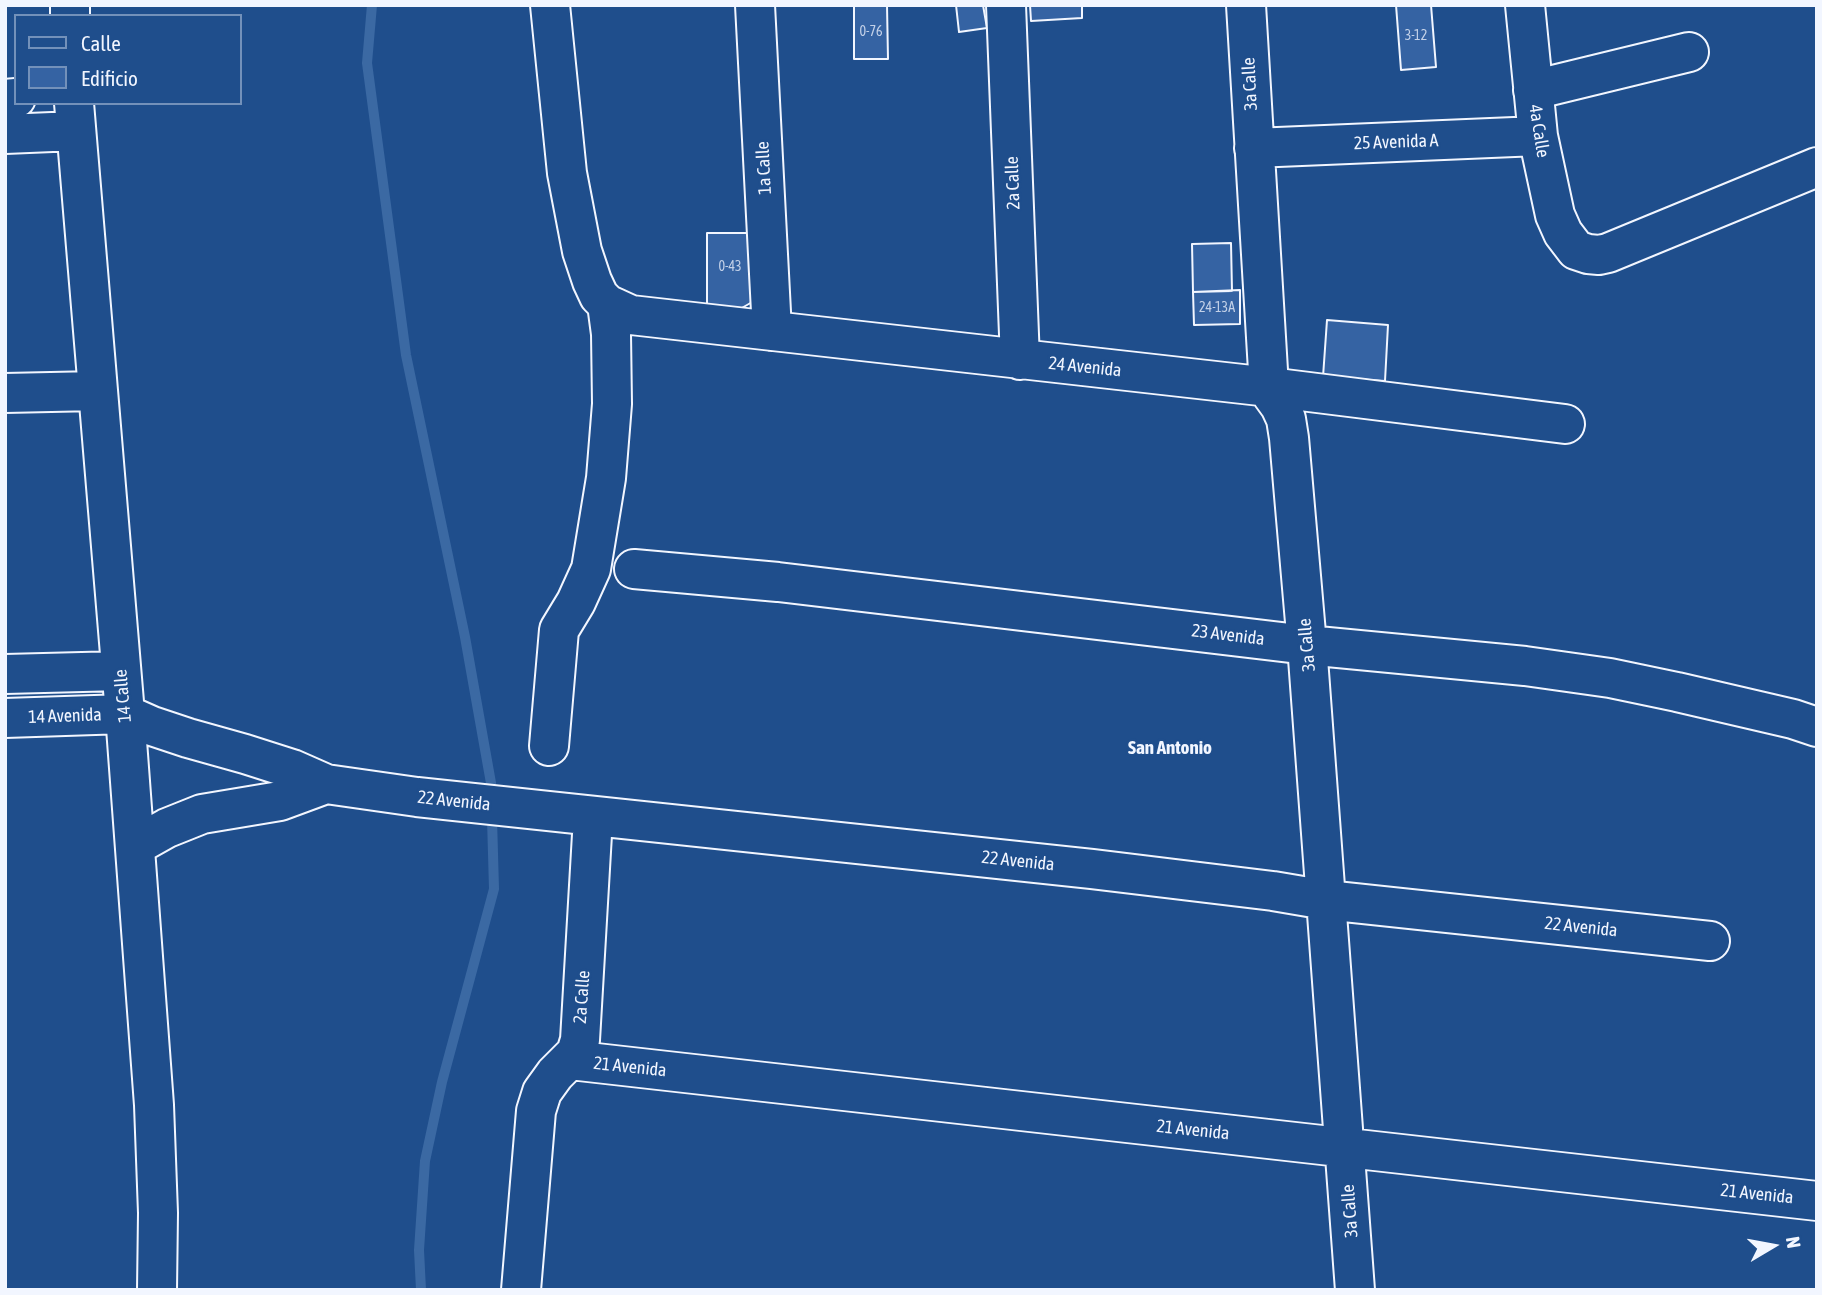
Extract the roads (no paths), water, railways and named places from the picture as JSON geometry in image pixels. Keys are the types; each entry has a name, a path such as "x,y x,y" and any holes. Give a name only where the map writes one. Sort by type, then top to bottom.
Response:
{"street":[{"path":"549,746 559,630 591,569 606,478 612,404 611,334 607,304 599,296 582,251 567,173 550,5"},
{"name":"1a Calle","path":"755,5 772,331"},
{"name":"2a Calle","path":"1006,5 1020,360"},
{"name":"3a Calle","path":"1246,5 1269,387 1286,419 1307,645 1355,1290"},
{"name":"4a Calle","path":"1525,5 1538,136 1555,215 1563,233 1576,250 1588,254 1608,253 1817,167"},
{"path":"1533,90 1689,52"},
{"path":"5,134 75,117"},
{"name":"14 Calle","path":"75,117 125,714 154,1105 158,1213 157,1290"},
{"name":"25 Avenida A","path":"1254,148 1538,136"},
{"name":"24 Avenida","path":"607,304 631,315 1269,387 1565,424"},
{"path":"5,393 97,391"},
{"name":"23 Avenida","path":"634,569 778,582 1307,645 1525,666 1610,678 1793,719 1817,727"},
{"path":"5,674 121,671"},
{"name":"22 Avenida","path":"125,714 188,738 292,769 326,784 417,797 1092,869 1326,900 1710,941"},
{"name":"14 Avenida","path":"5,718 125,714"},
{"name":"22 Avenida","path":"135,846 167,828 202,814 280,801 326,784"},
{"name":"2a Calle","path":"521,1290 536,1111 542,1092 576,1053 580,1040 577,814"},
{"name":"21 Avenida","path":"570,1060 1817,1201"}],"waterway":[{"path":"372,5 367,63 406,355 465,637 491,783 494,889 442,1082 425,1161 419,1250 421,1290"}],"district":[{"name":"San Antonio","path":"1170,748"}]}
